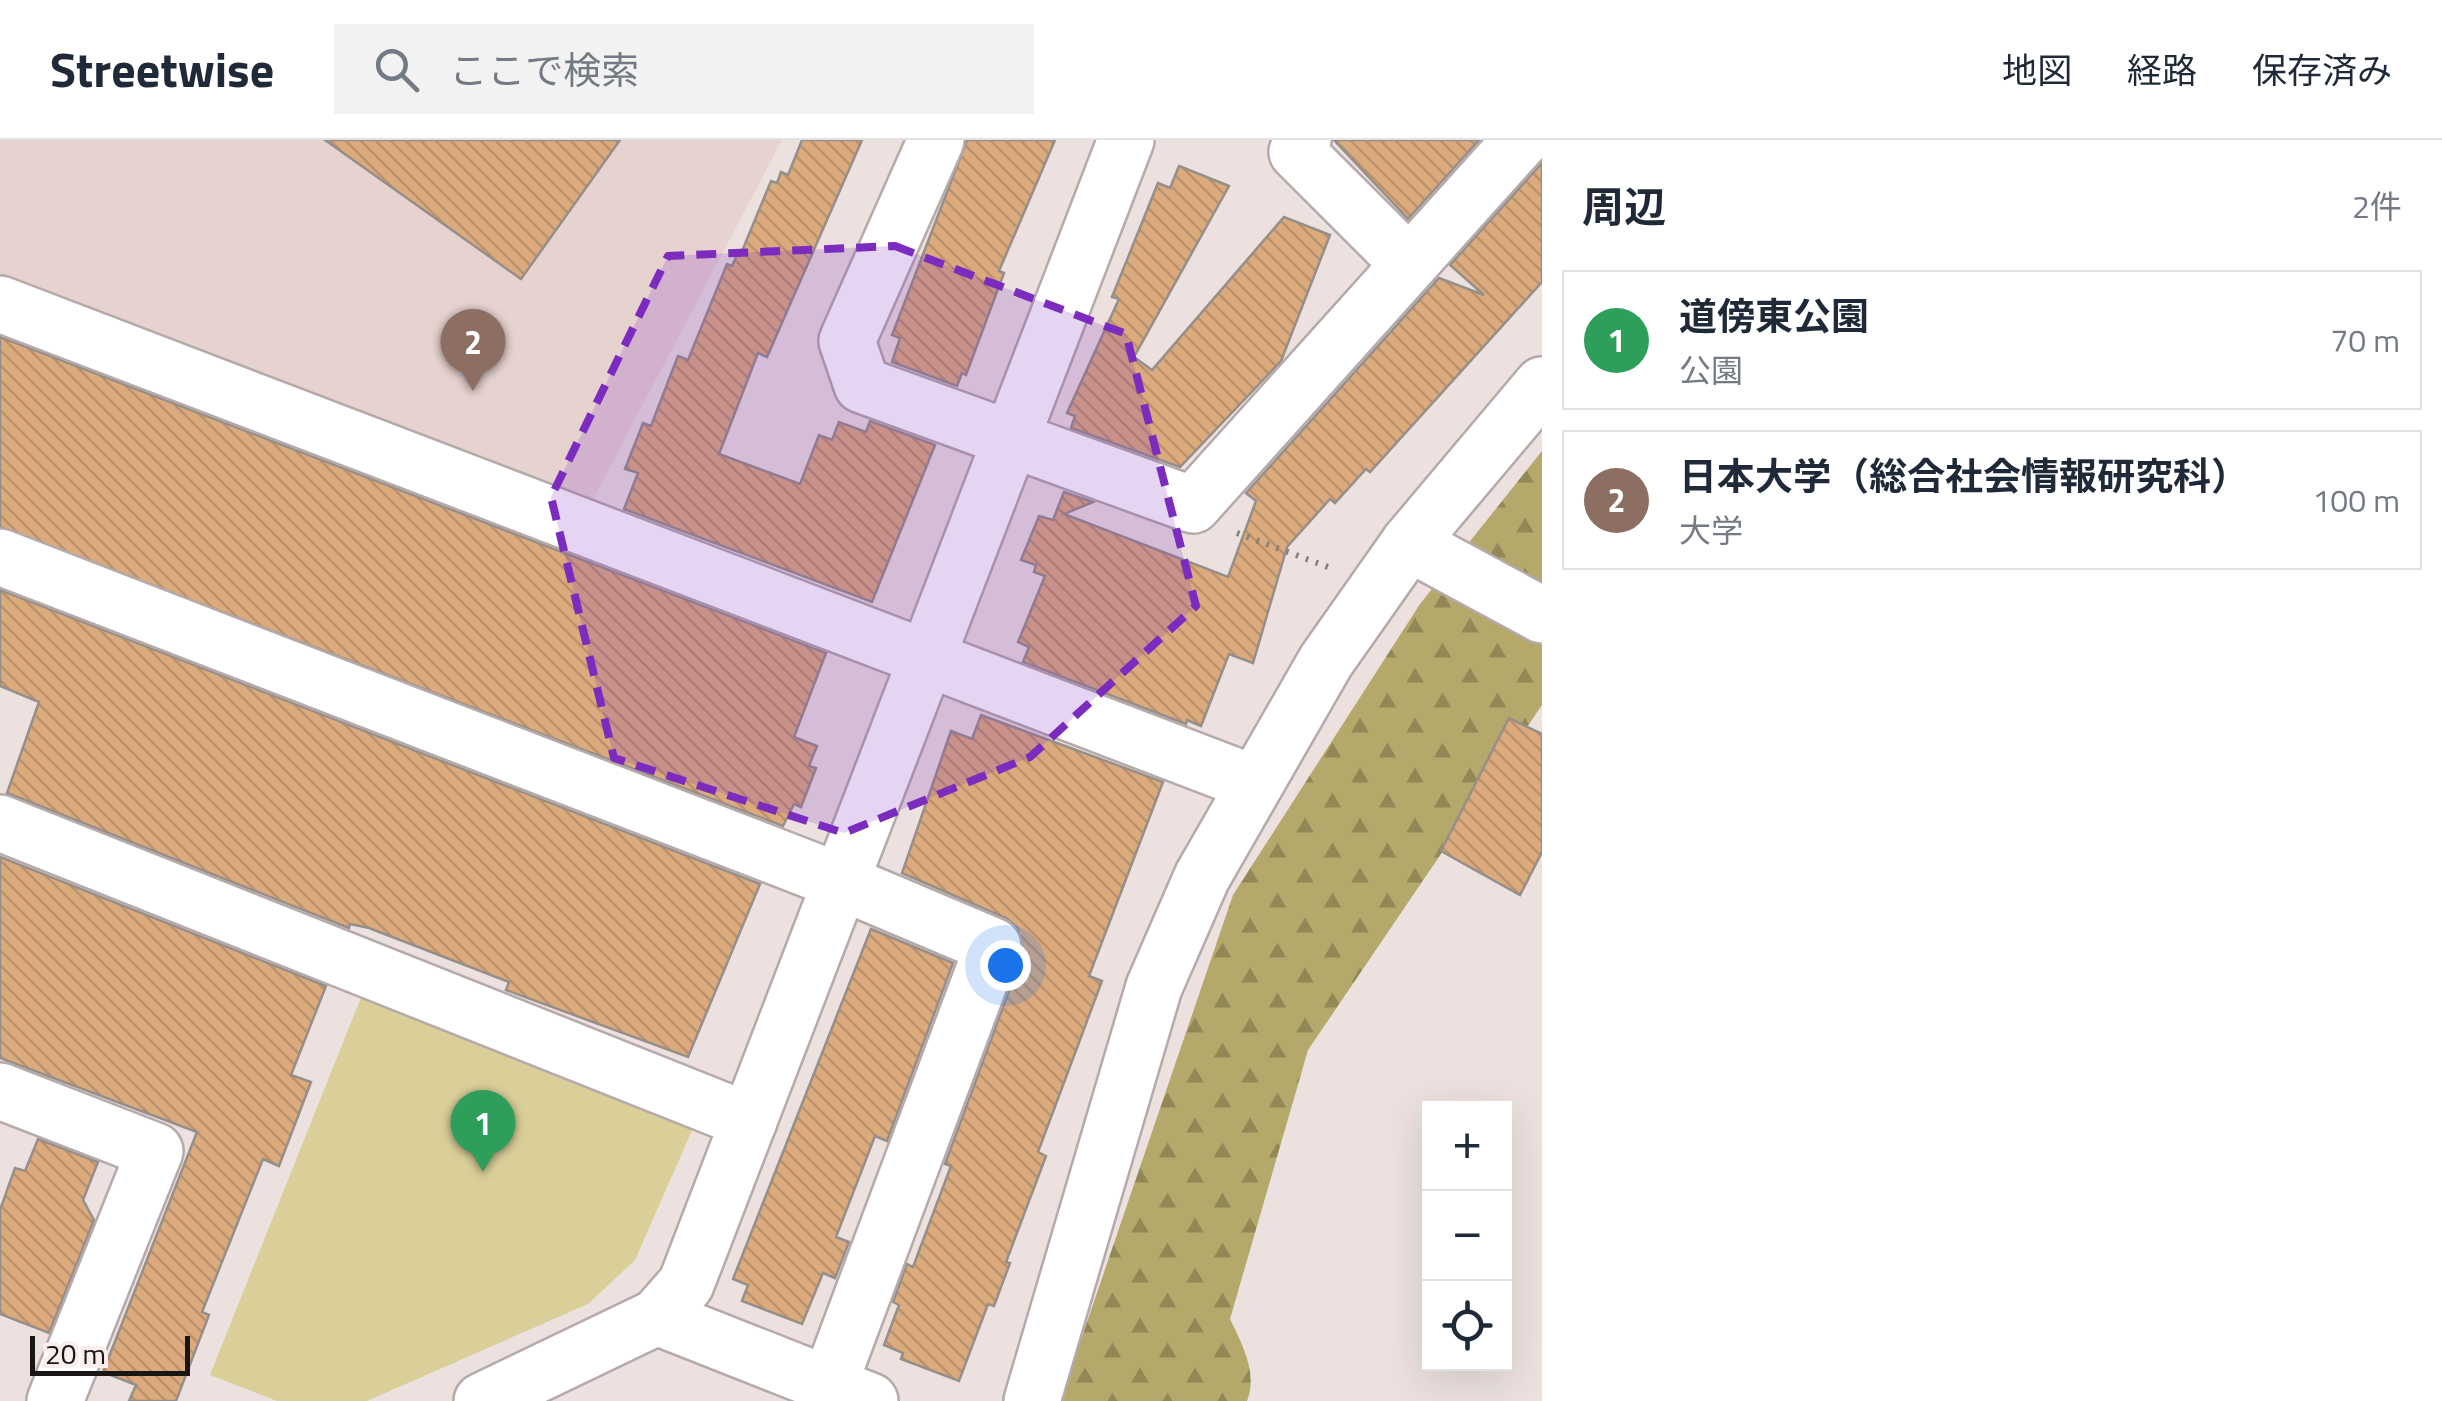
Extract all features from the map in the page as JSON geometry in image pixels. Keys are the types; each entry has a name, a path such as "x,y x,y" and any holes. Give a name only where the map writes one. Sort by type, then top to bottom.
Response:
{"street":[{"path":"936,140 847,341 862,384 1193,505 1521,140"},
{"path":"482,1401 657,1317 686,1284 844,882 925,659 1126,140"},
{"path":"1303,140 1296,152 1408,262"},
{"path":"0,304 1253,782"},
{"path":"1032,1401 1154,987 1202,876 1326,661 1409,543 1542,385"},
{"path":"1409,543 1542,615"},
{"path":"0,558 844,882 993,946 840,1396 657,1317"},
{"path":"0,823 749,1120"},
{"path":"0,1091 154,1152 56,1401"}],"path":[{"path":"1193,505 1208,523 1344,572"}],"highlighted area":[{"path":"895,246 1126,334 1196,606 1030,757 844,833 614,758 551,497 668,256"}],"shaded area":[{"path":"0,140 782,140 591,503 0,278"},
{"path":"364,990 694,1126 635,1260 588,1304 367,1401 277,1401 210,1375"}],"green space":[{"path":"1542,451 1542,705 1308,1050 1230,1319 1250,1369 1247,1401 1060,1401 1233,895 1420,604"}],"building":[{"path":"325,140 620,140 521,279"},
{"path":"802,140 862,140 767,357 758,353 719,454 800,484 819,435 832,440 839,422 866,432 870,421 935,445 872,602 624,509 638,473 625,469 643,423 651,426 678,356 688,360 727,264 732,266 740,256 771,181 777,183 781,172 788,175"},
{"path":"967,140 1055,140 999,271 1004,273 966,375 962,373 957,386 892,362 900,338 892,335"},
{"path":"1334,140 1479,140 1408,219"},
{"path":"1542,163 1542,282 1370,472 1366,469 1335,503 1330,499 1287,547 1253,663 1229,654 1201,726 1187,720 1186,724 1023,662 1029,647 1018,642 1045,576 1034,572 1036,565 1021,560 1039,516 1053,520 1064,492 1093,502 1064,514 1228,577 1256,501 1246,493 1439,278 1484,295 1450,265"},
{"path":"1179,166 1229,186 1134,357 1152,370 1284,217 1330,235 1281,361 1180,467 1071,428 1075,416 1067,413 1119,299 1112,297 1158,183 1170,188"},
{"path":"0,337 826,653 794,737 817,746 809,766 816,768 801,807 794,804 783,826 0,527"},
{"path":"0,590 760,884 688,1057 506,990 509,982 369,928 350,924 349,928 7,793 39,702 0,686"},
{"path":"981,715 1163,782 1089,976 1102,981 1038,1152 1046,1156 1006,1262 1010,1263 994,1306 988,1304 959,1381 901,1359 903,1353 884,1345 899,1305 893,1302 907,1264 913,1267 951,1166 945,1164 1022,956 1018,928 1006,918 902,873 951,731 972,739"},
{"path":"1509,718 1542,734 1542,852 1520,895 1441,851"},
{"path":"0,857 326,986 291,1075 311,1082 279,1166 263,1159 202,1312 209,1315 176,1401 129,1401 136,1385 103,1372 197,1132 0,1058"},
{"path":"871,929 953,963 887,1141 875,1136 836,1237 849,1242 835,1278 823,1273 802,1324 742,1301 748,1285 733,1279"},
{"path":"38,1139 98,1162 83,1200 94,1220 49,1333 0,1314 0,1210 15,1168 25,1171"}],"place":[{"name":"日本大学（総合社会情報研究科）","path":"473,391"},
{"name":"道傍東公園","path":"483,1172"}]}
